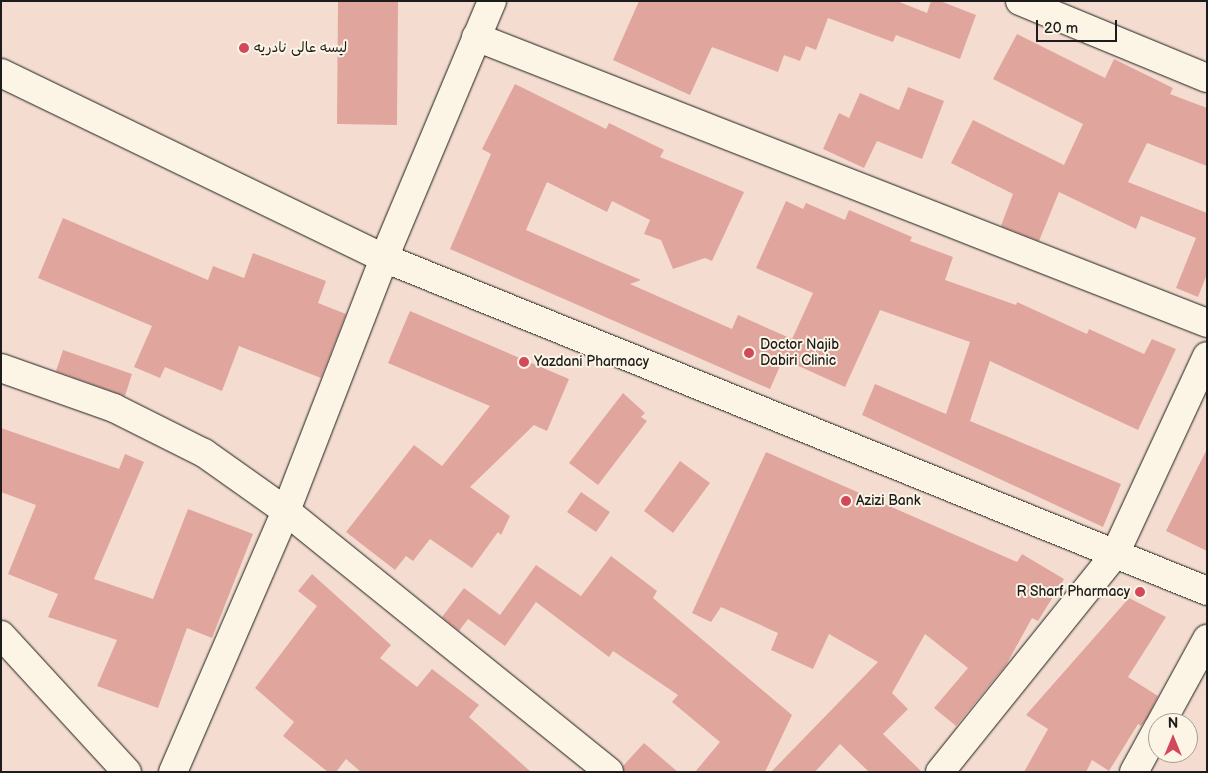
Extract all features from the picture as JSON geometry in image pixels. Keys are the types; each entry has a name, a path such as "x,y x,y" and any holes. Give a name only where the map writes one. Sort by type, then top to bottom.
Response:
{"street":[{"path":"173,772 286,511 384,258 492,1"},
{"path":"1020,1 1207,78"},
{"path":"476,38 1207,323"},
{"path":"1,73 384,258 1207,591"},
{"path":"940,772 1115,554 1207,356"},
{"path":"1,368 114,408 204,453 286,511 609,772"},
{"path":"1,635 9,649 127,772"},
{"path":"1166,713 1207,639"},
{"path":"1134,772 1148,746"}],"building":[{"path":"338,1 398,1 397,125 337,124"},
{"path":"639,1 897,1 927,13 931,1 940,1 976,15 960,59 896,35 893,42 828,18 816,50 806,46 800,61 784,55 778,72 712,47 690,95 613,60"},
{"path":"1017,34 1105,78 1114,59 1173,88 1170,94 1207,108 1207,166 1147,143 1128,182 1207,213 1207,274 1198,297 1176,288 1196,238 1141,216 1136,229 1059,192 1039,241 1001,226 1013,194 951,163 973,120 1064,165 1083,124 993,79"},
{"path":"515,84 606,129 609,123 664,150 660,157 744,192 712,261 705,258 673,269 661,240 644,234 650,220 612,201 607,212 547,182 526,230 641,280 630,284 732,329 738,315 792,339 813,293 756,268 786,201 803,209 806,203 845,220 849,210 912,237 910,241 953,257 945,280 1016,305 1017,302 1087,334 1089,329 1144,354 1152,339 1176,349 1138,430 990,361 970,421 1121,484 1103,527 862,415 875,384 946,414 970,342 880,310 845,387 783,359 770,389 450,249 491,154 482,149"},
{"path":"908,87 944,101 922,159 877,141 864,168 823,149 839,113 849,118 860,93 899,110"},
{"path":"63,218 208,280 213,266 244,278 253,253 326,281 318,303 346,314 321,378 239,346 222,391 165,367 160,378 134,367 152,326 38,278"},
{"path":"410,311 569,379 547,431 534,425 470,487 510,516 501,535 498,532 472,568 430,539 413,561 406,556 395,570 346,532 414,445 442,466 490,406 388,363"},
{"path":"63,350 132,374 125,396 56,371"},
{"path":"623,393 645,413 641,417 647,421 598,485 569,463"},
{"path":"1,428 119,469 125,454 144,462 94,579 153,599 188,509 253,534 212,638 187,628 158,708 97,686 117,640 48,617 58,594 8,574 36,505 1,492"},
{"path":"1207,449 1207,551 1166,531"},
{"path":"766,452 1017,562 1022,554 1064,579 1038,621 1032,618 1006,665 956,726 934,708 968,668 925,634 892,693 908,709 883,734 922,772 869,772 840,744 815,772 771,772 878,662 829,634 813,669 771,650 778,633 721,607 711,622 692,613"},
{"path":"680,461 710,483 673,533 644,511"},
{"path":"581,492 610,512 596,532 567,512"},
{"path":"611,556 657,591 653,598 792,715 765,772 695,772 720,742 672,702 678,695 613,651 609,657 536,602 505,646 468,619 459,631 442,617 464,588 500,615 536,565 581,596"},
{"path":"312,574 391,645 380,658 417,687 432,669 479,705 469,717 531,772 361,772 346,759 336,772 328,772 283,736 294,722 255,688 317,606 298,591"},
{"path":"1129,598 1166,617 1128,677 1158,696 1147,718 1141,726 1138,724 1109,771 1092,760 1086,772 1024,772 1048,729 1026,715"},
{"path":"644,743 678,772 624,772 623,766"}],"place":[{"name":"لیسه عالی نادریه","path":"244,48"},
{"name":"Doctor Najib Dabiri Clinic","path":"749,353"},
{"name":"Yazdani Pharmacy","path":"524,362"},
{"name":"Azizi Bank","path":"846,501"},
{"name":"R Sharf Pharmacy","path":"1140,592"}]}
